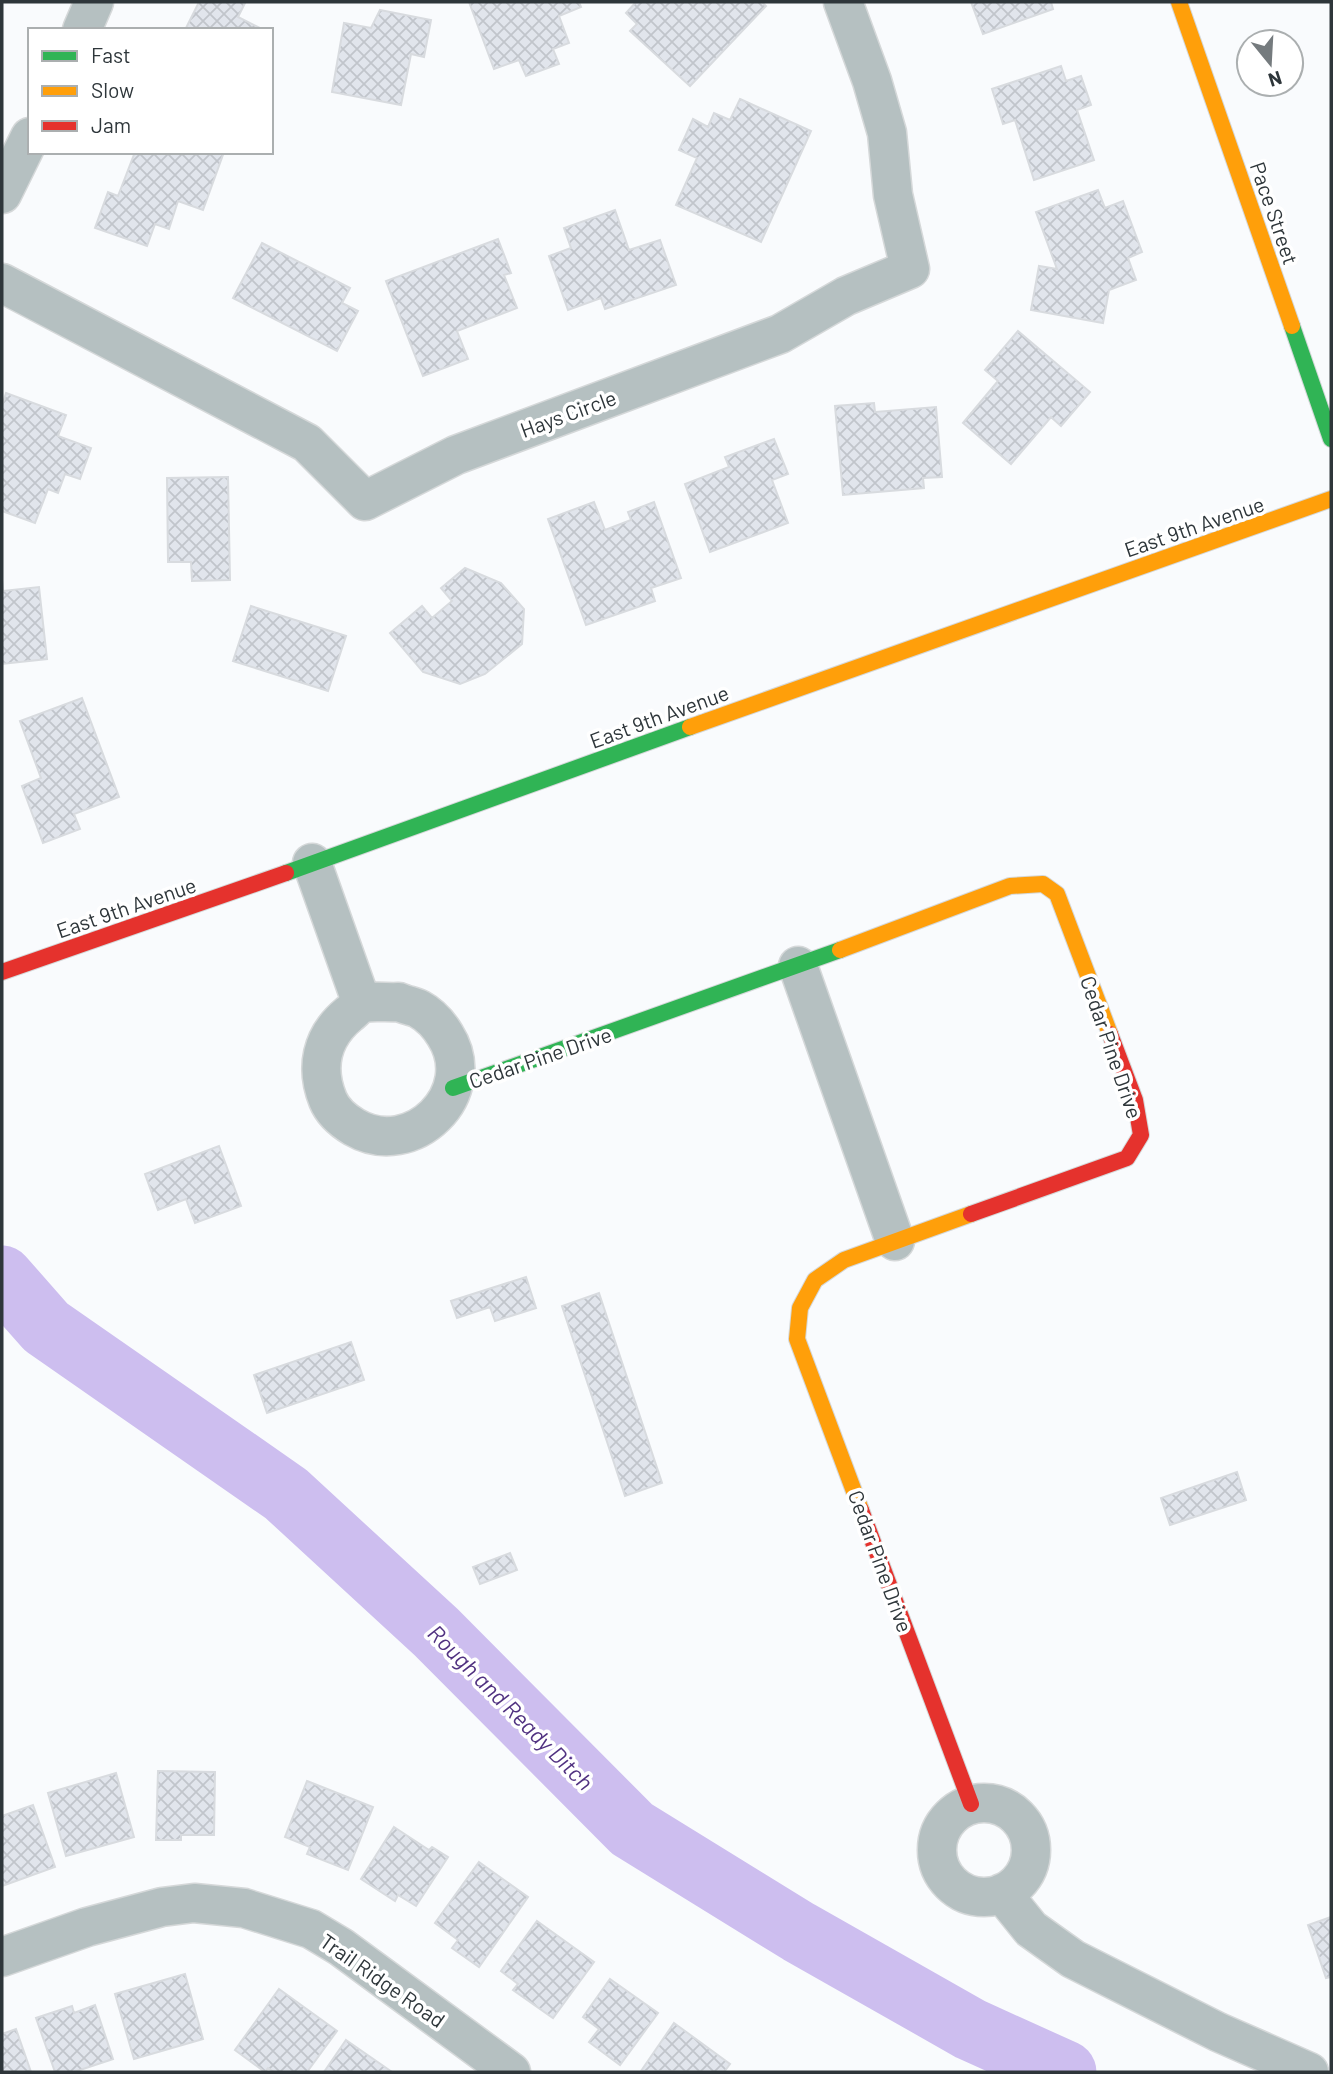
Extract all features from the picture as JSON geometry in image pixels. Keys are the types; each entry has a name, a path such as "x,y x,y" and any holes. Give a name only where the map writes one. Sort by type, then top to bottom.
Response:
{"main road":[{"name":"Pace Street","path":"1179,2 1331,439"},
{"name":"East 9th Avenue","path":"2,972 1331,499"},
{"name":"Cedar Pine Drive","path":"453,1088 798,966 1010,886 1042,884 1057,894 1135,1100 1141,1135 1127,1158 844,1260 815,1280 800,1308 797,1339 971,1804"}],"street":[{"path":"83,28 93,2"},
{"name":"Hays Circle","path":"2,283 307,443 365,501 456,455 780,334 846,296 910,269 893,195 887,133 872,81 843,2"},
{"path":"2,194 28,141"},
{"path":"313,863 362,1004"},
{"path":"798,966 895,1241"},
{"name":"Cedar Pine Drive","path":"399,1002 420,1010 438,1024 450,1043 455,1065 453,1088 443,1108 427,1124 407,1134 385,1137 363,1133 345,1121 330,1105 322,1085 320,1063 326,1042 338,1023 362,1004 399,1002"},
{"path":"987,1802 1016,1815 1026,1827 1031,1842 1031,1858 1016,1885 1002,1894 971,1896 946,1879 939,1866 936,1850 939,1835 946,1821 957,1810 971,1804 987,1802"},
{"path":"1002,1894 1031,1928 1073,1959 1218,2032 1310,2072"},
{"name":"Trail Ridge Road","path":"2,1957 87,1927 162,1907 194,1903 244,1908 311,1929 341,1947 511,2072"}],"building":[{"path":"199,2 242,2 245,3 238,17 260,28 186,28"},
{"path":"469,2 579,2 581,7 559,16 569,43 553,49 559,64 526,76 519,60 494,69"},
{"path":"636,2 762,2 766,6 690,86 630,31 637,24 626,13"},
{"path":"971,2 1051,2 1053,9 983,34"},
{"path":"380,10 431,20 424,57 411,54 401,105 332,92 344,23 371,28"},
{"path":"1061,66 1066,81 1081,76 1091,105 1077,110 1094,160 1034,180 1015,120 1003,124 992,89"},
{"path":"740,99 811,131 761,242 676,205 697,158 679,150 693,119 708,127 714,113 730,120"},
{"path":"134,154 223,154 203,210 178,201 169,229 155,224 147,246 95,228 108,192 118,196"},
{"path":"1098,190 1105,208 1123,201 1142,252 1128,258 1136,280 1109,290 1103,323 1031,310 1039,266 1057,269 1036,212"},
{"path":"615,210 629,250 660,240 676,285 605,309 601,298 568,310 549,256 571,248 564,228"},
{"path":"498,239 511,273 504,275 517,308 457,331 468,359 423,376 386,281"},
{"path":"262,243 350,288 342,303 358,311 337,351 233,298"},
{"path":"1018,331 1090,392 1061,426 1051,417 1011,464 963,423 998,381 985,370"},
{"path":"6,393 66,415 58,436 91,448 80,479 65,474 58,493 48,489 35,523 2,511 2,406"},
{"path":"874,403 875,412 936,407 942,477 923,478 924,488 843,495 835,406"},
{"path":"774,439 788,474 772,480 788,523 710,552 685,484 729,467 725,457"},
{"path":"228,477 230,580 192,581 191,562 168,562 167,478"},
{"path":"594,502 605,530 631,520 628,512 654,502 681,578 651,588 655,601 586,625 548,519"},
{"path":"465,568 501,583 524,609 522,644 485,674 460,684 423,672 390,633 422,606 432,618 452,601 441,588"},
{"path":"2,580 3,591 39,587 47,659 2,664"},
{"path":"251,606 346,636 328,691 233,661"},
{"path":"82,698 119,797 74,814 80,829 43,843 22,786 41,778 20,721"},
{"path":"219,1146 241,1206 195,1223 186,1199 158,1210 145,1174"},
{"path":"526,1277 536,1308 495,1321 490,1307 457,1318 451,1301"},
{"path":"599,1293 662,1483 625,1496 562,1306"},
{"path":"351,1342 364,1380 267,1413 254,1375"},
{"path":"1237,1472 1246,1500 1170,1525 1161,1498"},
{"path":"510,1553 517,1570 480,1584 473,1567"},
{"path":"158,1771 215,1772 214,1835 181,1835 181,1840 156,1840"},
{"path":"116,1773 134,1837 66,1856 48,1793"},
{"path":"307,1781 373,1807 348,1870 307,1854 310,1847 285,1837"},
{"path":"33,1805 55,1867 2,1886 2,1816"},
{"path":"394,1827 429,1850 432,1847 448,1857 416,1906 398,1895 395,1901 361,1879"},
{"path":"479,1862 528,1897 479,1967 452,1948 458,1940 435,1923"},
{"path":"1331,1917 1331,1977 1326,1978 1308,1925"},
{"path":"537,1921 594,1962 553,2018 513,1990 518,1984 501,1971"},
{"path":"185,1974 203,2039 134,2059 115,1994"},
{"path":"610,1979 658,2013 620,2065 589,2042 599,2029 583,2017"},
{"path":"279,1989 337,2031 307,2072 274,2072 268,2068 265,2072 235,2050"},
{"path":"95,2005 113,2059 74,2072 55,2072 36,2018 72,2006 74,2013"},
{"path":"674,2023 730,2064 724,2072 641,2071"},
{"path":"16,2029 31,2072 2,2072 2,2034"},
{"path":"346,2040 392,2072 324,2072"}],"waterway":[{"name":"Rough and Ready Ditch","path":"2,1277 46,1327 286,1494 436,1632 632,1829 799,1932 970,2029 1065,2072"}],"traffic: fast":[{"path":"1292,326 1331,439"},
{"path":"286,873 690,727"},
{"path":"453,1088 840,950"}],"traffic: slow":[{"path":"1179,2 1292,326"},
{"path":"690,727 1331,499"},
{"path":"840,950 1010,886 1043,884 1057,894 1110,1034"},
{"path":"861,1510 797,1339 800,1308 815,1280 844,1260 971,1214"}],"traffic: jam":[{"path":"2,972 286,873"},
{"path":"971,1214 1127,1158 1141,1135 1135,1100 1110,1034"},
{"path":"861,1510 971,1804"}]}
